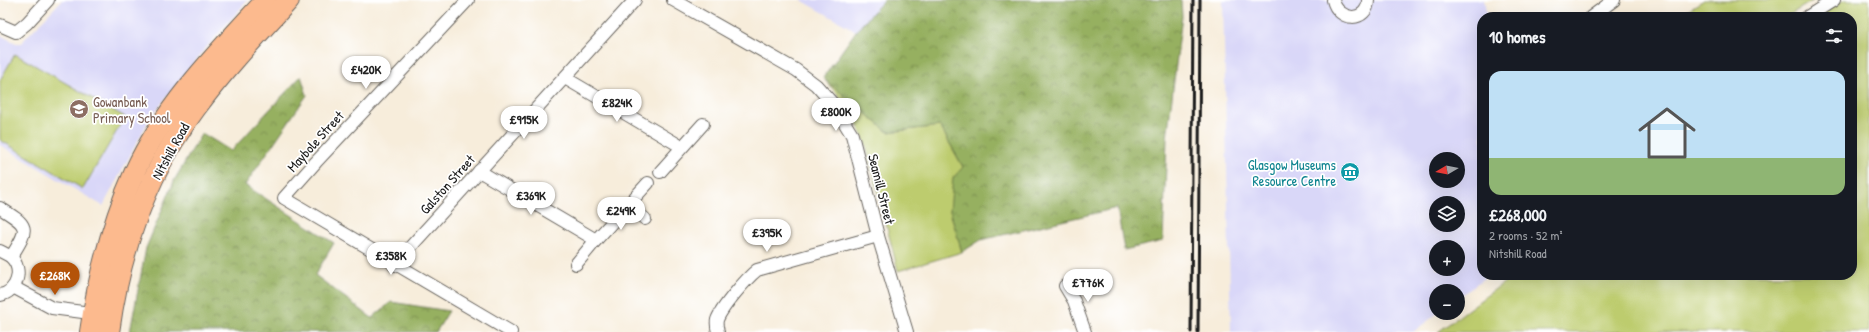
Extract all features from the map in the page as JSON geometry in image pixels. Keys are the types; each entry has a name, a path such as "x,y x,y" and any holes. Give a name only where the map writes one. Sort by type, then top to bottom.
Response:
{"main road":[{"name":"Nitshill Road","path":"101,323 103,263 113,230 136,170 149,146 180,100 207,66 266,0"},
{"name":"Nitshill Road","path":"101,323 144,200 172,145 195,108 227,69 289,0"}],"street":[{"path":"0,25 16,32 27,23 48,0"},
{"name":"Maybole Street","path":"394,264 284,198 468,0"},
{"name":"Galston Street","path":"394,264 635,0"},
{"name":"Seamill Street","path":"673,0 796,70 822,91 833,104 852,135 878,236 907,332"},
{"path":"1332,0 1334,7 1341,15 1349,18 1359,16 1365,11 1368,0"},
{"path":"1815,12 1834,0"},
{"path":"1597,12 1610,1"},
{"path":"565,78 682,147"},
{"path":"660,172 703,124"},
{"path":"479,171 596,240"},
{"path":"576,264 648,183"},
{"path":"629,204 645,219"},
{"path":"0,208 20,220 25,232 21,241 5,254 16,265 18,274 14,287 5,294 0,295"},
{"path":"718,332 717,322 720,314 746,280 757,270 878,236"},
{"path":"394,264 511,332"},
{"path":"1065,286 1074,301 1085,332"},
{"path":"14,287 52,308 101,323"}],"shaded area":[{"name":"Gowanbank Primary School","path":"62,0 248,0 205,49 150,118 103,206 0,145 0,35 16,43 21,43"},
{"path":"801,0 884,0 856,31"},
{"path":"1223,0 1484,0 1486,12 1477,12 1477,280 1481,280 1465,293 1465,284 1429,284 1429,320 1413,332 1231,332"}],"green space":[{"path":"884,0 1181,0 1182,16 1167,138 1163,241 1124,250 1117,208 981,240 962,252 950,211 953,178 963,167 940,126 888,132 823,78 856,31"},
{"path":"1704,0 1814,0 1794,12 1684,12"},
{"path":"1844,0 1869,0 1869,332 1438,332 1454,320 1465,320 1465,312 1507,280 1857,280 1857,12 1824,12"},
{"path":"15,54 125,117 83,189 0,140 0,80"},
{"path":"301,76 307,95 245,185 334,243 315,275 372,318 391,302 449,311 436,332 130,332 146,248 175,179 202,133 231,151"},
{"path":"823,78 888,132 940,126 963,167 950,211 962,252 898,271 865,142 850,108"}],"railway":[{"path":"1191,332 1193,0"},
{"path":"1198,332 1200,0"}],"place":[{"name":"Gowanbank Primary School","path":"79,109"},
{"name":"Glasgow Museums Resource Centre","path":"1350,172"}]}
